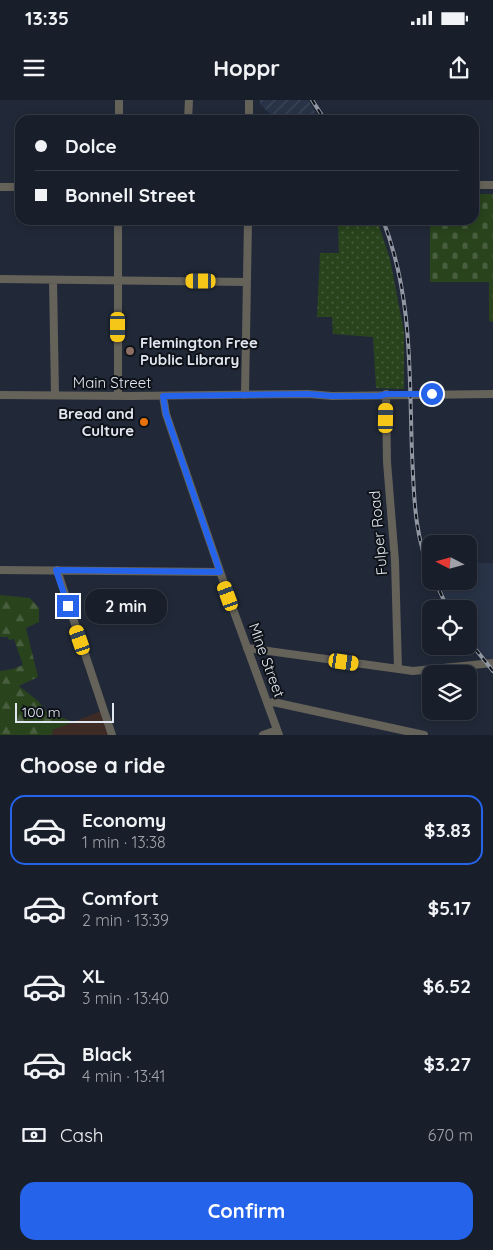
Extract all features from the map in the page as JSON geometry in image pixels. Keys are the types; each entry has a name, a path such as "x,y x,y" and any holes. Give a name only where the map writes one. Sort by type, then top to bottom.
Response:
{"street":[{"path":"119,100 119,115"},
{"path":"188,115 189,100"},
{"path":"249,100 249,115"},
{"path":"479,186 493,185"},
{"path":"0,187 15,187"},
{"path":"118,225 118,396"},
{"path":"245,396 248,225"},
{"path":"0,279 246,282"},
{"path":"54,280 55,395"},
{"name":"Main Street","path":"0,395 245,396 308,394 379,396 386,394 493,394"},
{"name":"Fulper Road","path":"386,394 386,462 396,567 398,669"},
{"name":"Mine Street","path":"163,396 166,414 220,572 278,732"},
{"path":"0,570 220,572"},
{"path":"56,570 112,735"},
{"path":"247,648 418,671 493,662"},
{"path":"268,704 273,702 424,735"},
{"path":"263,735 278,732"}],"shaded area":[{"path":"260,100 308,100 317,115 271,115 260,104"},
{"path":"478,563 493,563 493,659 487,659 477,647 477,600 447,600 442,590 478,590"},
{"path":"104,710 112,735 39,735"}],"green space":[{"path":"479,194 493,194 493,322 489,321 489,282 430,282 430,225 479,225"},
{"path":"338,225 379,225 390,259 404,332 404,389 376,388 373,337 333,334 332,317 317,317 320,253 339,253"},
{"path":"0,595 30,598 39,608 39,622 26,628 38,677 19,686 38,701 48,713 74,722 52,730 53,734 0,735 0,671 23,665 14,639 9,640 8,637 0,637"}],"railway":[{"path":"312,100 322,115"},
{"path":"385,225 393,249 405,307 408,335 413,484 422,548"},
{"path":"439,590 444,600"},
{"path":"477,651 493,671"}],"place":[{"name":"Flemington Free Public Library","path":"130,351"},
{"name":"Bread and Culture","path":"144,422"}],"route":[{"path":"68,606 56,570 220,572 166,414 163,396 308,394 379,396 386,394 432,394"}]}
